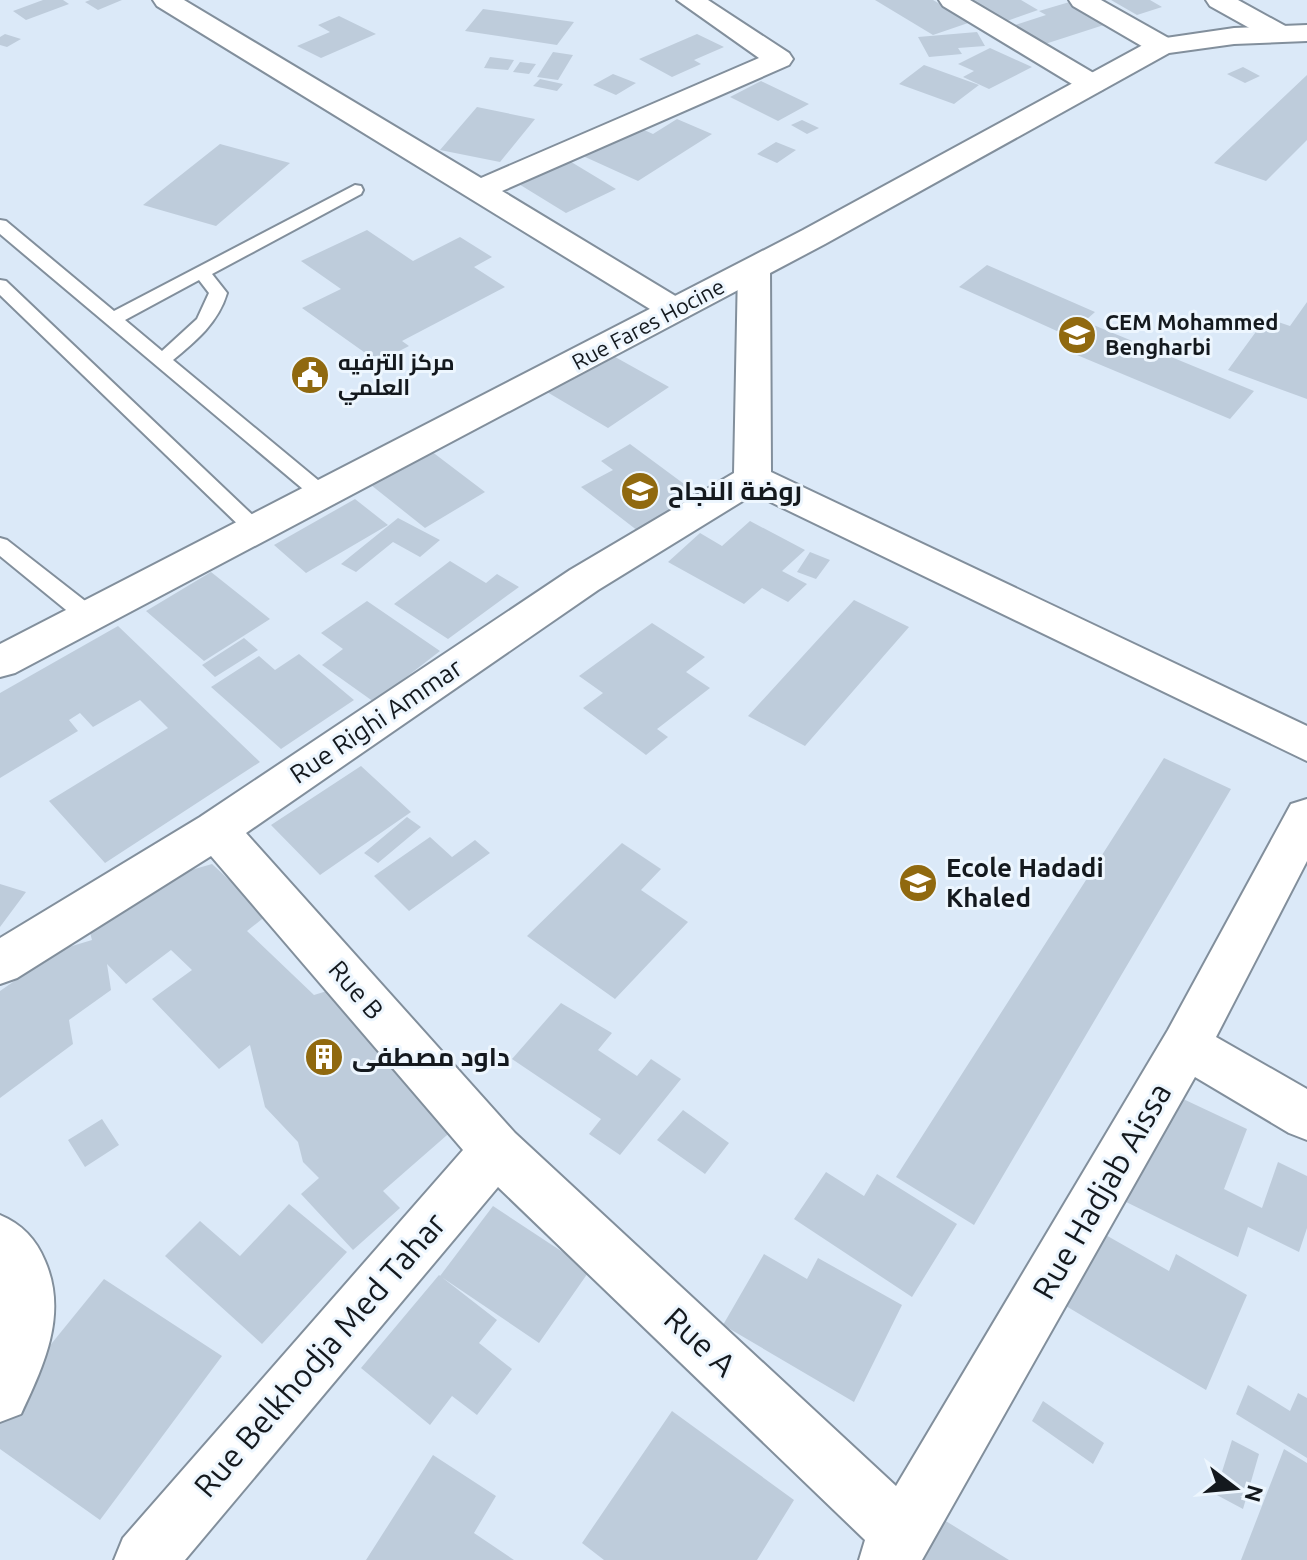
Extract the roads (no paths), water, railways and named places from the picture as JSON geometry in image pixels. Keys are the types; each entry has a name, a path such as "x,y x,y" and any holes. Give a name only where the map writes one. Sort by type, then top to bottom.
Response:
{"street":[{"path":"166,0 675,310"},
{"path":"479,190 779,59 690,0"},
{"path":"952,0 1092,84"},
{"path":"1082,0 1162,46"},
{"path":"1219,0 1294,34"},
{"name":"Rue Fares Hocine","path":"0,662 754,269 1162,46 1234,36 1294,34"},
{"path":"754,269 752,478 1307,745"},
{"name":"Rue Righi Ammar","path":"0,963 216,830 584,580 752,478"},
{"name":"Rue Hadjab Aissa","path":"895,1547 1186,1046 1307,817"},
{"name":"Rue B","path":"216,830 496,1150"},
{"path":"1186,1046 1307,1116"},
{"name":"Rue A","path":"496,1150 895,1547"},
{"name":"Rue Belkhodja Med Tahar","path":"145,1560 496,1150"},
{"path":"0,1241 22,1273 27,1310 19,1354 0,1393"}],"lane":[{"path":"113,319 355,190"},
{"path":"0,225 323,495"},
{"path":"162,360 208,318 216,305 218,293 201,272"},
{"path":"0,285 256,530"},
{"path":"0,545 90,617"}],"place":[{"name":"CEM Mohammed Bengharbi","path":"1077,335"},
{"name":"مركز الترفيه العلمي","path":"310,375"},
{"name":"روضة النجاح","path":"640,491"},
{"name":"Ecole Hadadi Khaled","path":"918,883"},
{"name":"داود مصطفى","path":"324,1057"}]}
